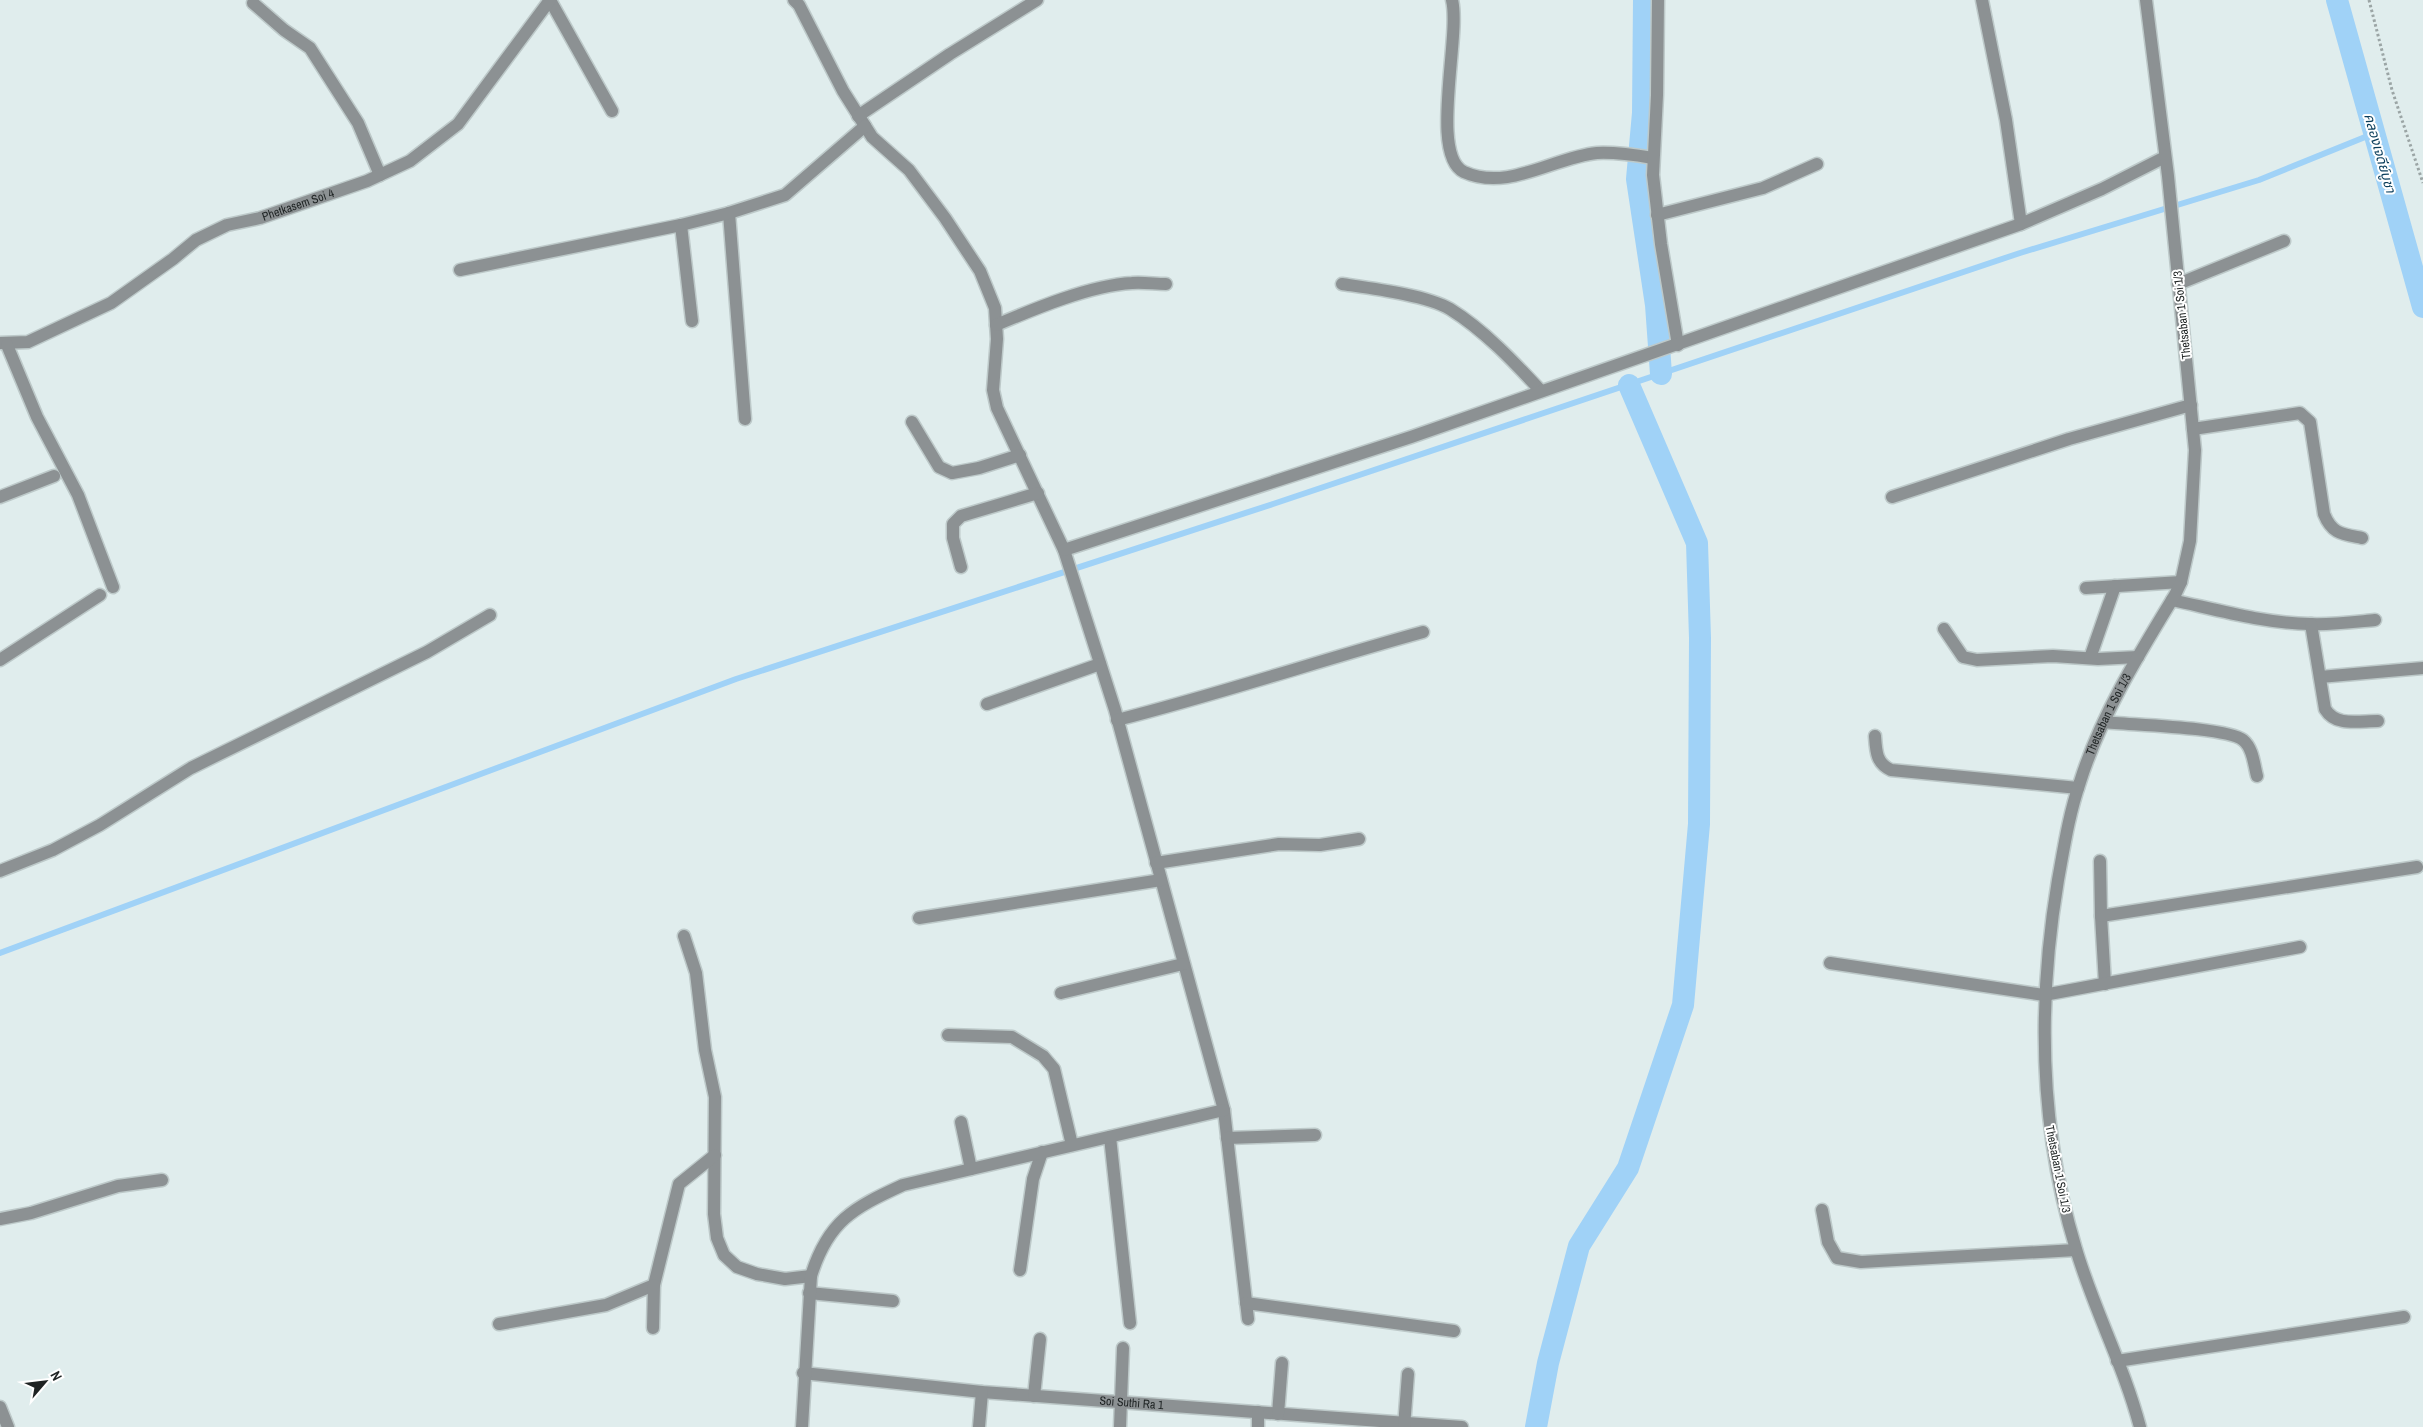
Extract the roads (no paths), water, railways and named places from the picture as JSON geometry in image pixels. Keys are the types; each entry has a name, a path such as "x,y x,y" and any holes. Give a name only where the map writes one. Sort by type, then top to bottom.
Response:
{"street":[{"path":"550,0 612,111"},
{"name":"Phetkasem Soi 4","path":"4,344 28,342 111,303 173,259 196,240 227,225 260,218 380,175 410,161 458,124 550,0"},
{"path":"460,270 680,225 729,213 785,195 862,121 950,54 1037,0"},
{"path":"1452,0 1453,46 1447,131 1449,150 1455,164 1463,171 1503,178 1596,153 1650,157"},
{"path":"1658,0 1650,157 1674,346"},
{"path":"1982,0 2006,120 2021,224"},
{"name":"Thetsaban 1 Soi 1/3","path":"2140,1427 2076,1250 2049,1135 2044,995 2052,918 2068,820 2078,788 2104,722 2138,657 2181,582 2190,542 2195,450 2192,405 2171,221 2168,176 2146,0"},
{"path":"253,3 284,30 310,48 358,123 380,175"},
{"path":"796,3 843,91 872,137 909,170 945,218 980,271 995,308 993,390 997,408 1065,552 1117,720 1224,1110 1248,1319"},
{"path":"1065,552 1412,437 2021,224 2102,189 2165,157"},
{"path":"1657,215 1763,188 1818,164"},
{"path":"729,213 745,419"},
{"path":"680,225 692,321"},
{"path":"2178,284 2284,241"},
{"path":"996,325 1024,313 1096,290 1131,283 1166,284"},
{"path":"1342,284 1380,289 1449,308 1510,358 1541,391"},
{"path":"4,344 37,417 78,495 113,587"},
{"path":"1892,497 2068,439 2192,405"},
{"path":"2193,429 2300,413 2305,416 2310,422 2324,514 2329,526 2341,534 2362,538"},
{"path":"912,422 939,467 952,473 979,468 1020,455"},
{"path":"0,498 54,476"},
{"path":"961,567 952,538 953,524 961,516 1038,494"},
{"path":"2086,588 2181,582"},
{"path":"2090,658 2114,586"},
{"path":"1,658 100,596"},
{"path":"2172,600 2258,620 2312,624 2375,620"},
{"path":"0,871 52,850 100,825 191,768 427,652 490,615"},
{"path":"2312,624 2325,708 2331,718 2339,721 2378,721"},
{"path":"1944,629 1963,657 1977,660 2053,656 2090,658 2138,657"},
{"path":"1117,720 1186,703 1339,655 1423,632"},
{"path":"987,704 1100,664"},
{"path":"2320,678 2423,668"},
{"path":"2104,722 2218,732 2243,740 2251,752 2257,776"},
{"path":"1874,736 1877,756 1883,766 1891,770 2078,788"},
{"path":"1156,863 1279,844 1320,845 1359,839"},
{"path":"2100,861 2105,984"},
{"path":"2101,916 2417,867"},
{"path":"919,918 1161,880"},
{"path":"684,936 696,973 705,1050 715,1097 714,1214 717,1238 724,1255 737,1267 757,1274 785,1279 811,1276"},
{"path":"1830,963 2044,995 2300,947"},
{"path":"1061,993 1183,964"},
{"path":"948,1035 1012,1037 1043,1056 1054,1069 1072,1145"},
{"path":"802,1427 803,1373 808,1293 811,1276 818,1253 839,1222 871,1200 903,1185 1224,1110"},
{"path":"962,1122 971,1169"},
{"path":"1227,1138 1315,1135"},
{"path":"1110,1136 1130,1323"},
{"path":"1020,1270 1033,1179 1042,1152"},
{"path":"652,1328 654,1285 679,1184 715,1155"},
{"path":"0,1219 31,1213 118,1186 162,1180"},
{"path":"1822,1210 1828,1242 1837,1258 1861,1262 2076,1250"},
{"path":"499,1324 606,1305 654,1285"},
{"path":"808,1293 893,1301"},
{"path":"1246,1303 1454,1331"},
{"path":"2117,1361 2404,1317"},
{"path":"1034,1396 1040,1339"},
{"path":"1120,1427 1123,1348"},
{"path":"1278,1414 1282,1363"},
{"name":"Soi Suthi Ra 1","path":"803,1373 982,1392 1258,1412 1404,1425 1462,1427"},
{"path":"1404,1425 1408,1374"},
{"path":"979,1427 982,1392"},
{"path":"0,1407 8,1427"},
{"path":"1258,1412 1258,1427"}],"waterway":[{"path":"1644,0 1643,113 1637,179 1656,305 1661,374"},
{"name":"คลองเจดีย์บูชา","path":"2337,0 2423,307"},
{"path":"0,953 736,679 1273,504 2020,253 2259,180 2375,133"},
{"path":"1536,1427 1548,1363 1579,1246 1628,1168 1683,1005 1699,824 1700,638 1697,543 1629,385"}]}
